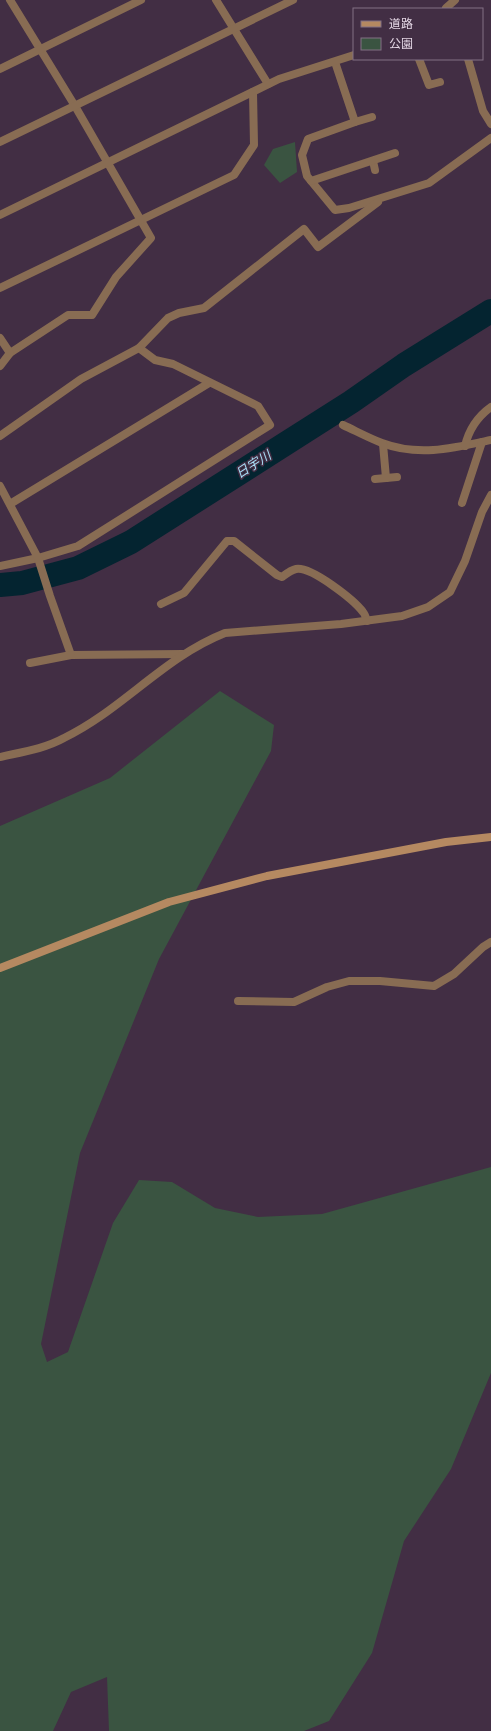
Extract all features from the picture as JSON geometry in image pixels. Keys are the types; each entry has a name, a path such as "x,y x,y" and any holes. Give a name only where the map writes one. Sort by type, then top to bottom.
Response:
{"street":[{"path":"0,366 10,353 68,315 92,315 116,277 151,238 10,0"},
{"path":"0,69 141,0"},
{"path":"216,0 268,84"},
{"path":"0,142 293,0"},
{"path":"447,8 455,0"},
{"path":"0,215 279,79 353,55"},
{"path":"419,60 429,86 440,82"},
{"path":"468,60 483,111 491,124"},
{"path":"335,62 355,122"},
{"path":"0,288 234,175 254,145 252,92"},
{"path":"372,117 308,139 302,155 307,176 335,210 349,208 429,183 491,138"},
{"path":"311,181 395,153"},
{"path":"373,160 375,170"},
{"path":"0,436 81,379 139,348 168,318 179,313 204,308 304,229 318,247 384,197"},
{"path":"1,342 10,353"},
{"path":"0,566 38,558 78,546 270,425 258,406 173,364 155,360 139,348"},
{"path":"10,504 209,383"},
{"path":"464,446 469,431 482,414 491,407"},
{"path":"343,425 383,444 415,450 446,450 491,440"},
{"path":"462,503 482,442"},
{"path":"383,444 386,478"},
{"path":"375,479 397,477"},
{"path":"0,486 38,558 71,655"},
{"path":"0,756 42,748 65,738 125,698 183,654 208,640 225,633 367,621 402,616 428,607 450,592 465,561 482,512 491,495"},
{"path":"161,604 184,593 227,541 234,541 277,576 282,576 295,569 301,569 319,576 336,587 353,602 364,613 367,621"},
{"path":"30,663 71,655 183,654"},
{"path":"0,968 169,902 267,876 446,842 491,837"},
{"path":"238,1001 294,1002 327,987 349,981 380,981 434,986 454,974 483,947 491,942"}],"green space":[{"path":"295,142 297,172 280,183 264,165 273,149"},
{"path":"220,691 274,725 271,751 159,959 80,1153 41,1344 47,1362 68,1352 113,1223 139,1180 172,1182 215,1208 258,1217 322,1214 491,1167 491,1373 451,1469 404,1541 372,1653 329,1721 304,1731 109,1731 107,1677 71,1692 53,1731 0,1731 0,826 110,778"}],"waterway":[{"name":"日宇川","path":"0,585 22,583 78,568 131,542 351,402 404,365 491,311"}]}
